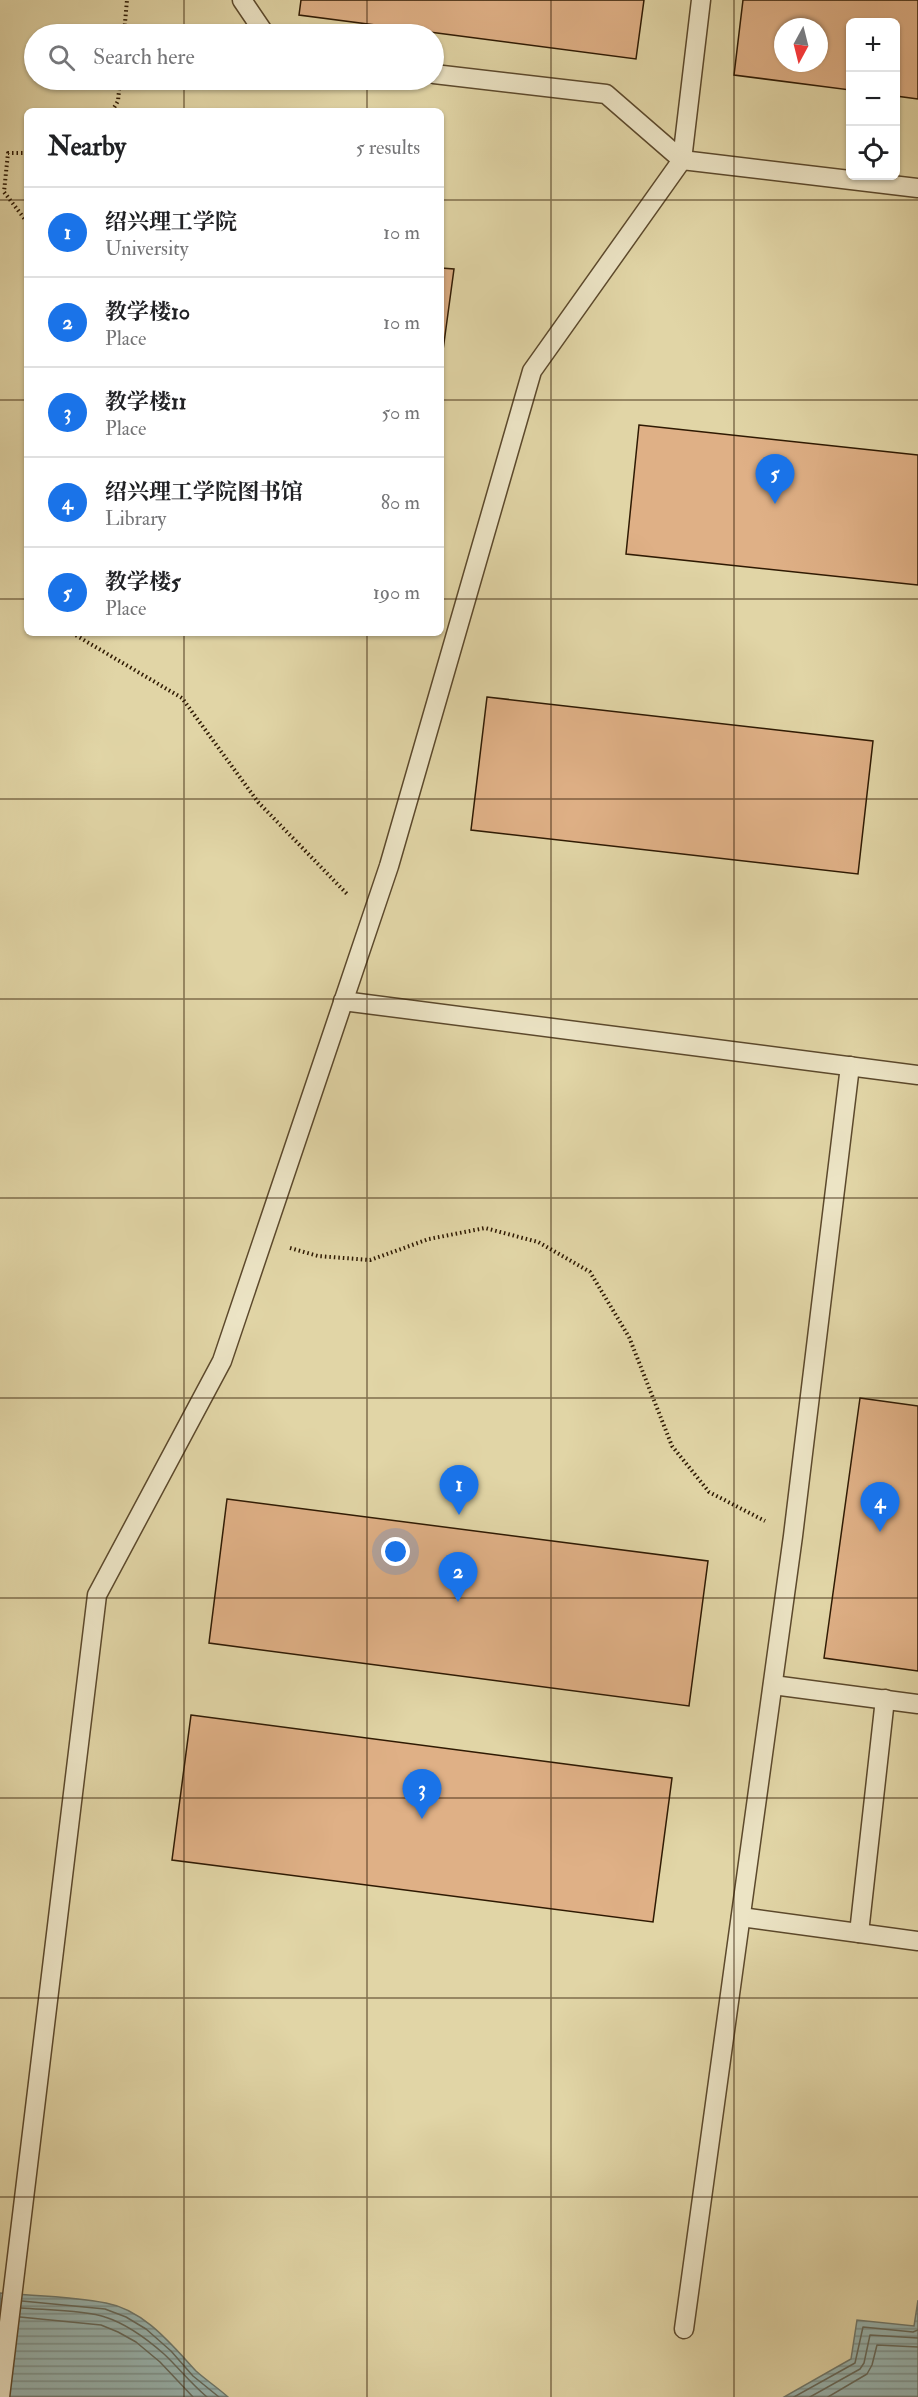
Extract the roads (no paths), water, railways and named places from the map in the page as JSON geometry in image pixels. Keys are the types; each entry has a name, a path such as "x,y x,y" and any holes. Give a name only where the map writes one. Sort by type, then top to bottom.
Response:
{"lane":[{"path":"242,0 258,24"},
{"path":"0,2397 97,1595 222,1361 389,866 532,371 682,160 701,0"},
{"path":"444,75 606,94 682,160 918,188"},
{"path":"343,1001 918,1075"},
{"path":"684,2329 793,1536 850,1066"},
{"path":"773,1685 918,1704"},
{"path":"859,1933 885,1699"},
{"path":"741,1917 918,1941"}],"water":[{"path":"0,2293 80,2299 120,2307 145,2320 156,2329 196,2371 228,2397 0,2397"},
{"path":"918,2300 918,2397 784,2397 851,2359 857,2320 914,2326"}],"place":[{"name":"教学楼5","path":"775,504"},
{"name":"绍兴理工学院","path":"459,1515"},
{"name":"绍兴理工学院图书馆","path":"880,1532"},
{"name":"教学楼10","path":"458,1602"},
{"name":"教学楼11","path":"422,1819"}]}
